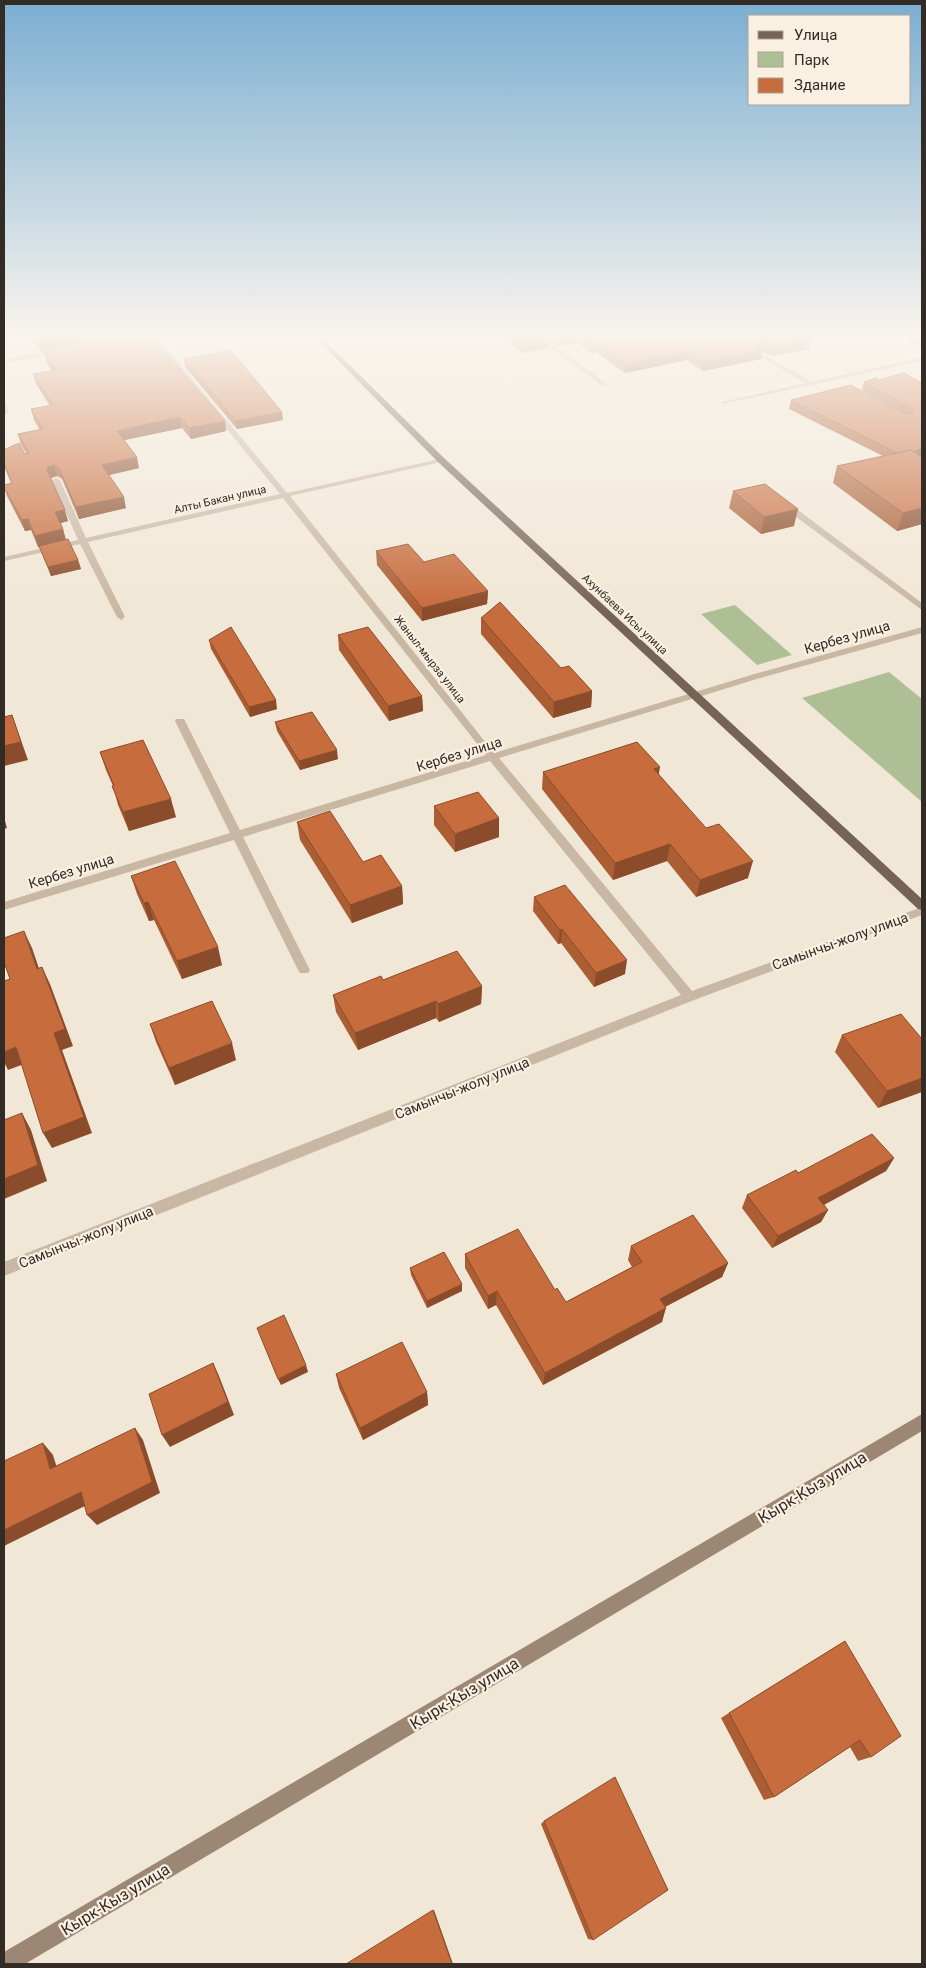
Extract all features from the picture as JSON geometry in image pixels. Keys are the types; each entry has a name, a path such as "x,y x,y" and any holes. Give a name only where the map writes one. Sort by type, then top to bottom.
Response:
{"main road":[{"name":"Ахунбаева Исы улица","path":"408,427 441,460 922,906"}],"street":[{"name":"Жаныл-мырза улица","path":"228,427 285,495 493,758 690,997"},
{"name":"Алты Бакан улица","path":"4,559 441,460"},
{"path":"56,480 83,541 122,617"},
{"path":"787,506 922,607"},
{"name":"Кербез улица","path":"4,906 754,677 922,630"},
{"path":"180,721 304,970"},
{"name":"Самынчы-жолу улица","path":"4,1269 690,997 922,910"},
{"name":"Кырк-Кыз улица","path":"5,1964 922,1422"}],"green space":[{"path":"735,605 792,655 757,665 701,614"},
{"path":"889,672 922,699 922,802 802,698"}],"building":[{"path":"42,427 136,427 117,431 137,457 102,465 124,497 76,507 59,468 54,465 48,467 47,470 65,510 55,512 63,529 35,536 28,519 22,520 4,487 4,485 12,483 4,463 4,450 19,443 25,454 29,453 18,434 43,429"},
{"path":"845,427 922,427 922,448 914,452 911,450 897,453"},
{"path":"911,450 922,457 922,508 903,513 837,466"},
{"path":"765,484 798,509 764,517 733,491"},
{"path":"68,539 78,560 48,567 39,546"},
{"path":"408,544 424,562 454,554 488,591 422,608 376,551"},
{"path":"500,602 561,668 569,666 592,691 554,702 481,618"},
{"path":"231,627 276,700 249,707 209,640"},
{"path":"368,627 422,696 388,706 338,635"},
{"path":"312,712 337,750 299,761 275,722"},
{"path":"12,715 21,742 4,746 4,717"},
{"path":"143,740 171,799 123,812 100,752"},
{"path":"637,742 660,767 654,769 706,828 719,824 753,861 700,880 670,844 615,863 543,772"},
{"path":"478,792 499,818 455,834 434,806"},
{"path":"330,811 363,862 381,855 402,886 350,905 297,822"},
{"path":"175,861 218,947 177,961 148,902 144,903 131,876"},
{"path":"565,885 627,960 596,973 534,897"},
{"path":"24,931 37,969 42,967 65,1029 54,1033 84,1117 43,1133 16,1047 4,1052 4,981 10,979 4,962 4,938"},
{"path":"457,951 482,986 438,1004 436,1001 355,1033 333,995 381,976 383,980"},
{"path":"212,1001 232,1043 169,1068 150,1024"},
{"path":"901,1014 922,1039 922,1078 887,1091 842,1035"},
{"path":"22,1113 38,1165 4,1179 4,1120"},
{"path":"872,1134 894,1158 818,1198 828,1210 778,1236 747,1195 796,1170 798,1173"},
{"path":"693,1215 728,1263 660,1299 666,1308 545,1373 497,1291 488,1296 465,1254 518,1229 555,1290 557,1288 566,1302 642,1262 631,1246"},
{"path":"444,1252 462,1284 427,1301 410,1268"},
{"path":"284,1315 306,1365 278,1379 257,1328"},
{"path":"402,1342 427,1392 360,1428 336,1374"},
{"path":"213,1363 228,1402 162,1435 149,1394"},
{"path":"135,1428 152,1482 87,1515 81,1492 4,1530 4,1461 43,1443 50,1469"},
{"path":"845,1641 901,1736 871,1757 860,1740 774,1797 729,1713"},
{"path":"615,1777 668,1890 593,1940 544,1821"},
{"path":"433,1910 452,1964 346,1964"}]}
